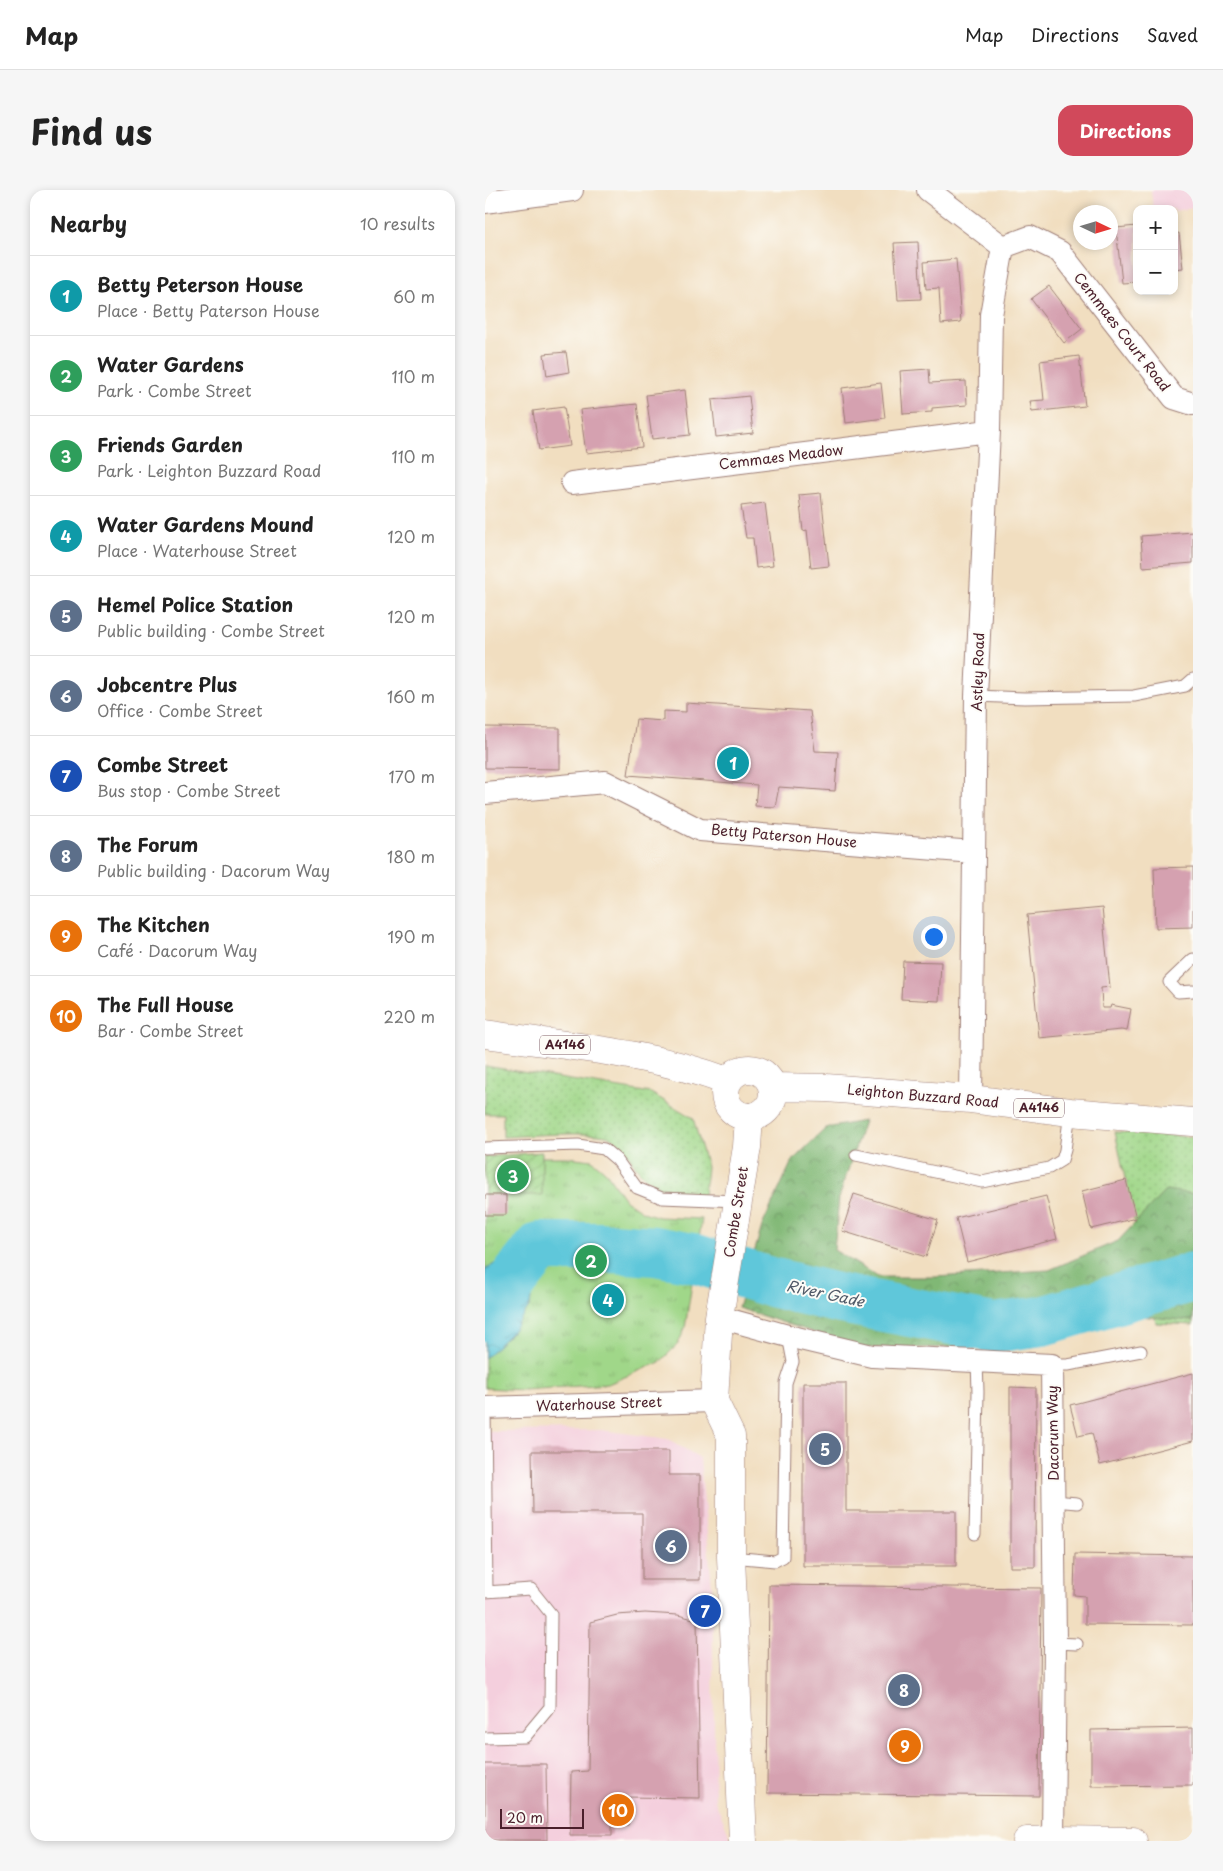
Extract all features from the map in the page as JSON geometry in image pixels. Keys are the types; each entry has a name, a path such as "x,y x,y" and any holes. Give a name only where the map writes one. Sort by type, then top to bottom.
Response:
{"main road":[{"name":"A4146","path":"485,1034 644,1057 704,1072 727,1081"},
{"path":"756,1069 769,1079 772,1087 773,1094 768,1108 763,1113 749,1118 733,1112 725,1097 727,1081 732,1074 740,1070 756,1069"},
{"name":"Leighton Buzzard Road","path":"772,1087 826,1088 971,1098 1070,1112 1193,1122"},
{"name":"Combe Street","path":"743,1841 731,1557 731,1436 714,1401 721,1308 747,1147 749,1118"},
{"path":"1040,1840 1133,1841"}],"street":[{"path":"485,202 572,190"},
{"path":"928,190 1003,247"},
{"name":"Cemmaes Court Road","path":"1003,247 1030,237 1060,252 1174,398 1193,404"},
{"name":"Astley Road","path":"971,1098 976,696 989,431 991,315 1003,247"},
{"name":"Cemmaes Meadow","path":"572,483 989,431"},
{"name":"Betty Paterson House","path":"485,793 605,782 700,830 973,852"},
{"name":"Dacorum Way","path":"721,1308 788,1336 872,1356 1052,1365 1055,1643 1040,1840"},
{"name":"Waterhouse Street","path":"485,1408 714,1401"}],"lane":[{"path":"976,696 1025,698 1134,696 1185,686 1193,679"},
{"path":"1193,959 1169,982 1179,992 1193,991"},
{"path":"856,1155 982,1182 1049,1168 1062,1160 1070,1112"},
{"path":"485,1148 578,1145 604,1148 617,1160 637,1188 663,1198 738,1202"},
{"path":"731,1557 775,1561 783,1557 786,1383 793,1362 788,1336"},
{"path":"1052,1365 1068,1365 1141,1351"},
{"path":"975,1534 977,1361"},
{"path":"485,1408 486,1592 531,1589 551,1614 550,1707 525,1737 485,1738"},
{"path":"1054,1490 1077,1502"},
{"path":"1055,1643 1077,1644"}],"shaded area":[{"path":"1151,190 1193,190 1193,208 1178,210 1178,205 1153,205"},
{"path":"601,1430 668,1439 700,1458 712,1587 715,1801 732,1841 485,1841 485,1431"}],"green space":[{"path":"485,1066 651,1093 693,1118 707,1167 704,1196 672,1192 654,1185 639,1171 623,1148 612,1138 591,1134 503,1137 503,1114 485,1114"},
{"path":"864,1121 839,1198 834,1250 878,1277 935,1277 1049,1270 1118,1241 1166,1190 1193,1194 1193,1321 1129,1315 1043,1331 1033,1347 862,1348 738,1308 762,1226 792,1161 826,1128"},
{"path":"1115,1132 1193,1137 1193,1325 1156,1323"},
{"path":"542,1152 542,1195 485,1195 485,1157"},
{"path":"485,1157 567,1157 592,1160 605,1171 625,1200 643,1212 659,1217 702,1219 685,1328 678,1344 660,1362 608,1384 523,1390 485,1388"}],"water":[{"path":"527,1237 540,1243 541,1257 537,1259 530,1305 511,1333 485,1358 485,1270 515,1251"}],"building":[{"path":"1133,226 1133,282 1122,283 1118,228"},
{"path":"1178,233 1183,268 1178,269 1178,250"},
{"path":"918,242 921,299 898,300 894,243"},
{"path":"956,259 961,322 941,324 939,288 926,289 924,262"},
{"path":"1049,286 1082,329 1064,343 1031,299"},
{"path":"566,352 569,372 547,376 544,354"},
{"path":"1079,356 1085,406 1032,412 1030,401 1044,400 1040,361"},
{"path":"929,369 930,383 966,381 967,405 932,408 932,412 903,414 900,371"},
{"path":"881,383 885,418 846,423 842,388"},
{"path":"685,390 690,435 652,439 646,395"},
{"path":"749,396 753,433 716,437 712,400"},
{"path":"637,404 642,447 586,453 580,410"},
{"path":"564,407 570,446 539,450 533,411"},
{"path":"821,493 829,566 811,568 807,530 803,531 799,495"},
{"path":"765,503 773,566 756,568 753,538 746,538 741,506"},
{"path":"1193,532 1193,563 1143,567 1141,536"},
{"path":"686,703 810,711 815,751 838,752 835,791 779,787 775,807 755,806 757,785 628,775 636,719 663,721 663,711 686,712"},
{"path":"485,727 560,728 560,769 485,768"},
{"path":"1193,867 1193,927 1156,928 1154,868"},
{"path":"1102,908 1110,987 1101,988 1102,1008 1110,1008 1111,1005 1131,1009 1127,1031 1039,1038 1027,915"},
{"path":"903,961 941,962 939,1001 901,999"},
{"path":"1126,1180 1136,1218 1091,1229 1082,1191"},
{"path":"854,1194 938,1220 926,1257 842,1231"},
{"path":"485,1195 506,1195 506,1215 485,1215"},
{"path":"1046,1196 1057,1239 967,1262 956,1218"},
{"path":"1193,1373 1193,1441 1100,1465 1092,1433 1078,1436 1070,1405"},
{"path":"803,1383 846,1383 846,1511 956,1511 956,1566 803,1566"},
{"path":"1010,1387 1036,1388 1035,1567 1010,1567"},
{"path":"532,1451 669,1451 669,1475 700,1475 700,1580 642,1580 642,1513 533,1513"},
{"path":"1075,1554 1193,1556 1193,1625 1085,1624 1085,1596 1074,1595"},
{"path":"769,1585 1041,1588 1039,1796 767,1793"},
{"path":"645,1613 678,1615 697,1620 700,1798 626,1797 628,1825 612,1826 612,1835 570,1835 571,1772 588,1771 590,1622 617,1615"},
{"path":"1193,1728 1193,1785 1091,1786 1091,1730"},
{"path":"485,1764 546,1764 547,1840 485,1840"}],"waterway":[{"name":"River Gade","path":"485,1316 540,1247 597,1247 655,1251 693,1258 767,1281 841,1299 994,1328 1042,1321 1193,1277"}],"place":[{"name":"Betty Peterson House","path":"733,763"},
{"name":"Friends Garden","path":"513,1176"},
{"name":"Water Gardens","path":"591,1261"},
{"name":"Water Gardens Mound","path":"608,1300"},
{"name":"Hemel Police Station","path":"825,1449"},
{"name":"Jobcentre Plus","path":"671,1546"},
{"name":"Combe Street","path":"705,1611"},
{"name":"The Forum","path":"904,1690"},
{"name":"The Kitchen","path":"905,1746"},
{"name":"The Full House","path":"618,1810"}]}
